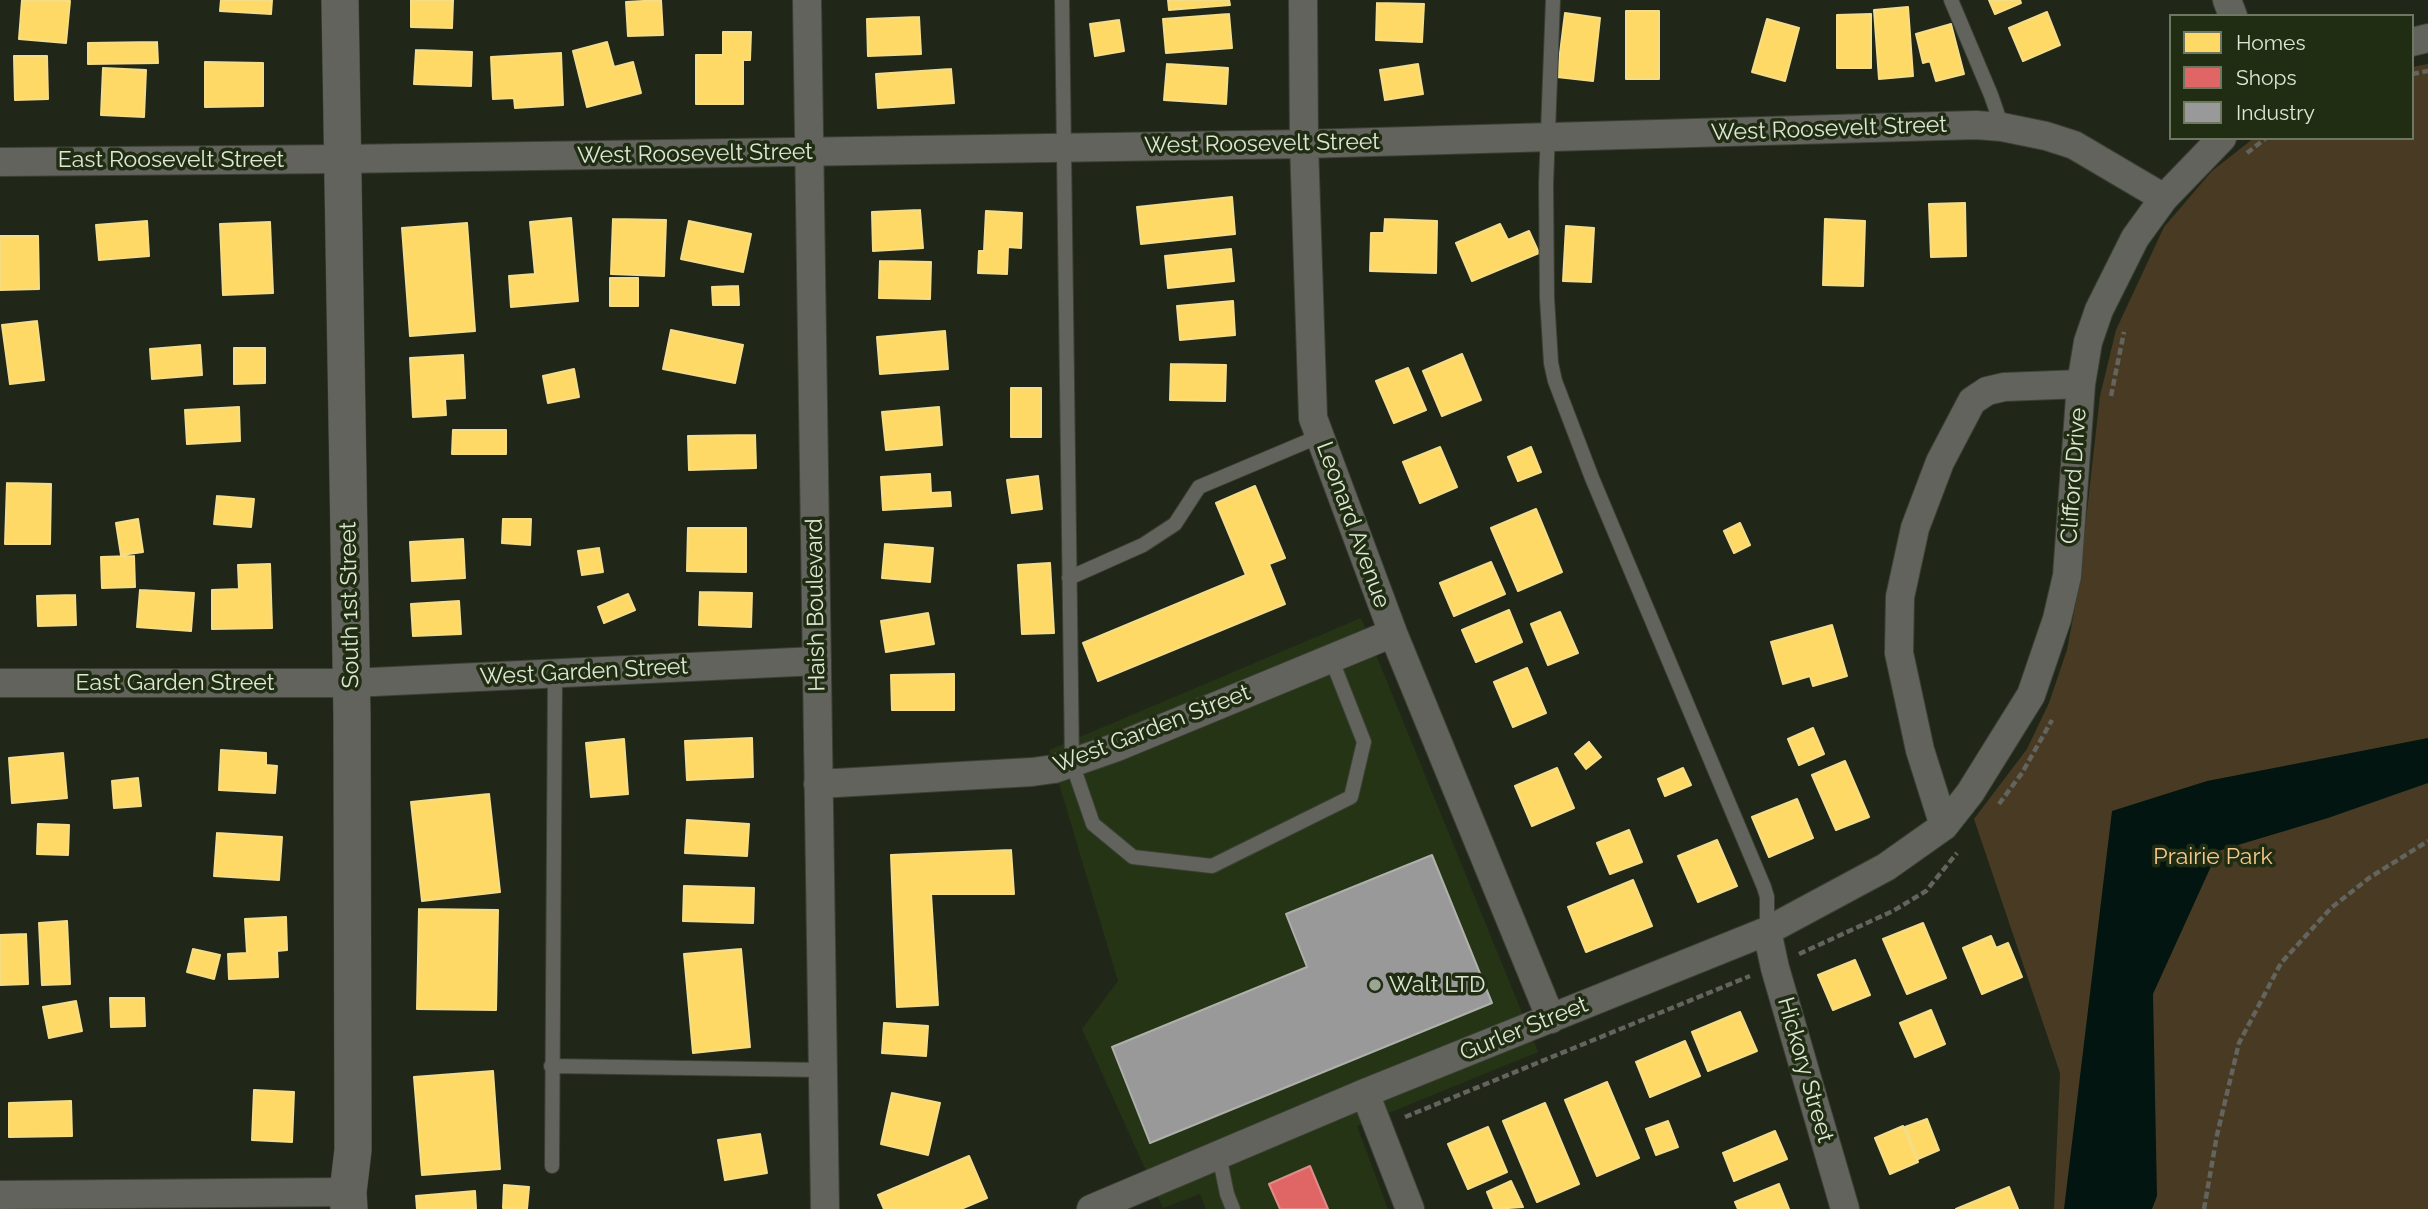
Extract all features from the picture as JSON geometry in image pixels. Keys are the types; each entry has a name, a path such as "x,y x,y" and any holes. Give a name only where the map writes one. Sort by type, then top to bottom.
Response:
{"street":[{"name":"South 1st Street","path":"340,0 351,683 353,1150 349,1201"},
{"name":"Haish Boulevard","path":"807,0 825,1209"},
{"name":"Leonard Avenue","path":"1303,0 1304,144 1313,418 1392,632 1551,1019"},
{"name":"West Roosevelt Street","path":"342,159 1304,144 1966,126 2002,127 2074,145 2164,198"},
{"name":"Clifford Drive","path":"1954,835 1970,793 2031,695 2057,619 2067,576 2081,384 2088,342 2110,286 2135,238 2164,198 2220,140"},
{"name":"East Roosevelt Street","path":"0,162 342,159"},
{"path":"1954,835 1916,738 1899,653 1900,597 1915,528 1940,461 1972,401 1987,391 2004,387 2081,384"},
{"name":"West Garden Street","path":"818,784 1032,772 1072,762 1117,747 1392,632"},
{"name":"West Garden Street","path":"351,683 817,661"},
{"name":"East Garden Street","path":"0,683 351,683"},
{"name":"Gurler Street","path":"1091,1209 1365,1093 1767,931 1886,867 1954,835"},
{"name":"Hickory Street","path":"1767,931 1775,968 1845,1209"},
{"path":"1365,1093 1410,1209"},
{"path":"0,1195 349,1201"}],"lane":[{"path":"1062,0 1072,762 1093,824 1133,857 1212,866 1350,797 1364,742 1331,658"},
{"path":"1553,0 1547,137 1547,298 1551,363 1555,381 1592,478 1767,897 1767,931"},
{"path":"1951,0 1992,95 2002,127"},
{"path":"1069,578 1143,545 1175,524 1199,487 1320,436"},
{"path":"552,1166 555,674"},
{"path":"551,1066 824,1070"},
{"path":"1219,1155 1233,1209"}],"path":[{"path":"1800,954 1893,911 1926,891 1954,835"},
{"path":"2204,1209 2217,1135 2239,1043 2281,963 2331,908 2369,878 2428,841"},
{"path":"1379,1128 1742,979"}],"shaded area":[{"path":"1361,618 1538,1052 1357,1126 1388,1209 1206,1209 1200,1194 1163,1208 1082,1029 1118,981 1049,750"},
{"path":"2428,738 2428,783 2328,818 2218,851 2153,994 2157,1196 2152,1209 2064,1209 2112,811 2207,781"}],"green space":[{"name":"Prairie Park","path":"2428,64 2428,1209 2054,1209 2060,1073 1974,819 2027,749 2049,703 2067,650 2078,591 2100,396 2116,330 2164,227 2212,171 2251,140 2414,140 2414,67"}],"building: Homes":[{"path":"22,0 70,1 66,43 19,39"},
{"path":"221,0 272,0 271,14 220,11"},
{"path":"411,0 453,0 452,28 411,27"},
{"path":"661,0 663,35 628,36 626,2"},
{"path":"1168,0 1229,0 1230,5 1169,10"},
{"path":"1989,0 2020,0 2021,3 1995,14"},
{"path":"1377,3 1424,4 1422,42 1376,40"},
{"path":"1908,7 1913,76 1879,79 1874,10"},
{"path":"1626,11 1659,11 1659,79 1626,79"},
{"path":"2047,12 2060,45 2023,61 2009,28"},
{"path":"1565,13 1600,18 1593,81 1557,77"},
{"path":"1229,14 1232,48 1166,53 1163,19"},
{"path":"1871,14 1871,68 1837,68 1837,15"},
{"path":"919,17 921,54 868,56 867,19"},
{"path":"1767,19 1799,28 1785,81 1752,72"},
{"path":"1119,20 1124,51 1095,56 1090,24"},
{"path":"1951,24 1964,74 1936,81 1930,61 1923,63 1916,34"},
{"path":"723,32 751,32 750,60 743,60 743,104 696,104 696,55 723,55"},
{"path":"157,42 158,63 88,64 88,43"},
{"path":"607,42 614,67 633,62 641,93 587,107 573,51"},
{"path":"416,50 472,52 471,86 414,84"},
{"path":"561,53 563,105 515,108 514,98 493,99 491,57"},
{"path":"14,56 47,56 48,99 15,100"},
{"path":"205,62 263,63 263,106 205,107"},
{"path":"1167,64 1228,68 1226,104 1164,100"},
{"path":"1418,64 1423,94 1385,100 1380,70"},
{"path":"103,68 146,70 144,117 101,115"},
{"path":"951,69 954,103 878,108 876,74"},
{"path":"1232,197 1235,234 1141,244 1137,207"},
{"path":"1965,203 1966,256 1931,257 1929,204"},
{"path":"920,210 923,248 873,251 872,212"},
{"path":"986,211 1022,213 1021,248 1008,247 1007,274 978,273 979,251 984,251"},
{"path":"571,218 578,301 511,307 509,276 535,274 530,222"},
{"path":"613,219 666,220 664,276 611,274"},
{"path":"1385,219 1437,221 1436,273 1370,271 1371,233 1384,233"},
{"path":"1825,219 1865,221 1863,286 1823,285"},
{"path":"147,221 149,256 99,260 96,225"},
{"path":"689,221 751,234 743,272 681,259"},
{"path":"270,222 273,293 223,295 220,224"},
{"path":"467,223 475,331 410,336 402,228"},
{"path":"1500,224 1508,240 1529,231 1539,253 1472,281 1456,243"},
{"path":"1566,226 1594,228 1591,282 1563,281"},
{"path":"0,236 38,236 39,289 0,290"},
{"path":"1231,249 1234,281 1168,288 1165,256"},
{"path":"880,261 931,262 930,299 879,298"},
{"path":"610,278 638,278 638,306 610,306"},
{"path":"738,286 739,305 713,305 712,287"},
{"path":"1233,301 1235,335 1180,340 1177,306"},
{"path":"37,321 44,380 10,384 2,325"},
{"path":"671,330 743,345 735,383 663,369"},
{"path":"945,331 948,369 880,374 877,337"},
{"path":"200,345 202,375 152,379 150,349"},
{"path":"234,348 265,348 265,383 234,384"},
{"path":"1462,354 1481,400 1442,416 1423,371"},
{"path":"463,355 465,398 445,399 446,415 413,417 410,358"},
{"path":"1171,364 1226,365 1225,401 1170,400"},
{"path":"1408,368 1426,410 1394,423 1376,381"},
{"path":"574,369 579,397 548,403 543,376"},
{"path":"1011,388 1041,388 1041,437 1011,437"},
{"path":"239,407 240,441 187,444 185,410"},
{"path":"939,407 942,445 886,450 882,412"},
{"path":"453,430 506,430 506,454 452,454"},
{"path":"755,435 756,468 689,470 688,436"},
{"path":"1440,447 1457,487 1420,503 1403,462"},
{"path":"1531,447 1541,472 1518,481 1508,457"},
{"path":"930,474 931,493 950,492 951,506 883,510 881,477"},
{"path":"1038,476 1042,509 1012,513 1007,480"},
{"path":"7,483 51,484 50,544 5,544"},
{"path":"1255,486 1285,558 1269,564 1285,604 1098,681 1083,643 1246,575 1216,503"},
{"path":"217,496 254,499 251,527 214,524"},
{"path":"1536,509 1562,572 1518,591 1491,528"},
{"path":"138,519 143,552 121,555 116,523"},
{"path":"503,519 531,519 530,545 502,543"},
{"path":"1740,523 1750,545 1734,553 1724,531"},
{"path":"688,528 746,528 746,572 687,571"},
{"path":"463,539 465,578 412,581 410,542"},
{"path":"885,544 933,548 930,582 882,578"},
{"path":"599,548 603,572 582,575 578,551"},
{"path":"134,556 135,587 102,588 101,557"},
{"path":"1491,562 1505,594 1454,616 1440,583"},
{"path":"1050,563 1054,633 1022,634 1018,565"},
{"path":"270,564 272,628 212,629 212,590 239,589 238,565"},
{"path":"140,590 194,593 191,631 137,627"},
{"path":"700,592 752,593 751,627 699,625"},
{"path":"628,594 635,610 604,623 598,607"},
{"path":"75,595 76,625 38,626 37,596"},
{"path":"459,601 461,634 413,636 411,604"},
{"path":"1509,610 1522,642 1476,662 1462,630"},
{"path":"1560,612 1578,653 1548,665 1531,624"},
{"path":"928,613 934,644 886,652 881,621"},
{"path":"1832,625 1847,676 1813,686 1810,676 1783,684 1771,642"},
{"path":"1527,668 1546,713 1513,727 1494,682"},
{"path":"954,674 954,710 892,710 891,675"},
{"path":"1813,728 1824,754 1799,765 1788,739"},
{"path":"752,738 753,777 687,780 685,741"},
{"path":"624,739 628,794 591,797 586,743"},
{"path":"1589,742 1601,757 1586,769 1575,754"},
{"path":"221,750 266,753 266,765 277,766 275,793 219,790"},
{"path":"63,753 67,798 12,803 9,758"},
{"path":"1845,761 1869,817 1836,830 1812,775"},
{"path":"1557,768 1574,808 1532,826 1515,786"},
{"path":"1683,768 1691,785 1665,796 1658,779"},
{"path":"138,778 141,806 114,808 112,781"},
{"path":"489,794 500,892 422,901 411,802"},
{"path":"1797,799 1813,838 1769,857 1752,817"},
{"path":"687,820 749,824 747,856 685,853"},
{"path":"38,824 69,825 68,855 37,854"},
{"path":"1629,830 1642,862 1610,874 1597,843"},
{"path":"217,833 282,837 279,880 214,876"},
{"path":"1717,840 1737,886 1698,902 1678,856"},
{"path":"1011,850 1014,894 931,894 938,1005 897,1007 891,855"},
{"path":"1633,880 1652,926 1586,952 1568,907"},
{"path":"684,886 754,888 753,923 683,921"},
{"path":"419,909 498,910 496,1010 417,1009"},
{"path":"286,917 287,950 277,951 278,977 229,979 228,954 247,953 245,919"},
{"path":"67,921 70,984 42,985 39,923"},
{"path":"1923,923 1946,978 1907,994 1883,939"},
{"path":"26,934 28,984 0,985 0,935"},
{"path":"1991,936 1996,948 2008,943 2022,977 1982,994 1963,948"},
{"path":"193,949 220,955 214,979 187,972"},
{"path":"741,949 750,1047 693,1053 684,954"},
{"path":"1855,960 1870,995 1833,1010 1818,975"},
{"path":"110,998 144,998 145,1026 111,1027"},
{"path":"76,1001 82,1031 49,1038 43,1007"},
{"path":"1931,1010 1945,1044 1915,1057 1900,1023"},
{"path":"1740,1012 1757,1051 1708,1071 1692,1032"},
{"path":"884,1023 928,1026 926,1056 882,1053"},
{"path":"1685,1041 1700,1076 1650,1097 1636,1062"},
{"path":"493,1071 500,1169 422,1175 414,1077"},
{"path":"1607,1082 1639,1158 1597,1176 1565,1100"},
{"path":"254,1090 294,1092 292,1142 252,1140"},
{"path":"892,1093 940,1103 928,1155 881,1144"},
{"path":"71,1101 72,1136 9,1137 9,1103"},
{"path":"1545,1103 1579,1184 1537,1202 1503,1121"},
{"path":"1927,1119 1939,1150 1918,1159 1905,1127"},
{"path":"1668,1121 1678,1147 1656,1155 1646,1129"},
{"path":"1903,1126 1918,1162 1890,1174 1875,1138"},
{"path":"1488,1127 1507,1172 1468,1189 1448,1144"},
{"path":"1775,1131 1787,1159 1734,1181 1723,1153"},
{"path":"760,1134 767,1173 725,1180 718,1140"},
{"path":"969,1156 987,1198 961,1209 884,1209 878,1195"},
{"path":"1511,1181 1523,1207 1494,1209 1487,1192"},
{"path":"1779,1184 1789,1209 1738,1209 1735,1202"},
{"path":"504,1185 529,1187 527,1209 503,1208"},
{"path":"2009,1187 2018,1209 1956,1209"},
{"path":"475,1191 476,1209 417,1209 416,1196"}],"building: Shops":[{"path":"1310,1166 1328,1209 1280,1209 1269,1184"}],"building: Industry":[{"name":"Walt LTD","path":"1432,855 1492,1003 1150,1143 1112,1047 1307,967 1286,914"}],"place":[{"name":"Walt LTD","path":"1375,985"}]}
